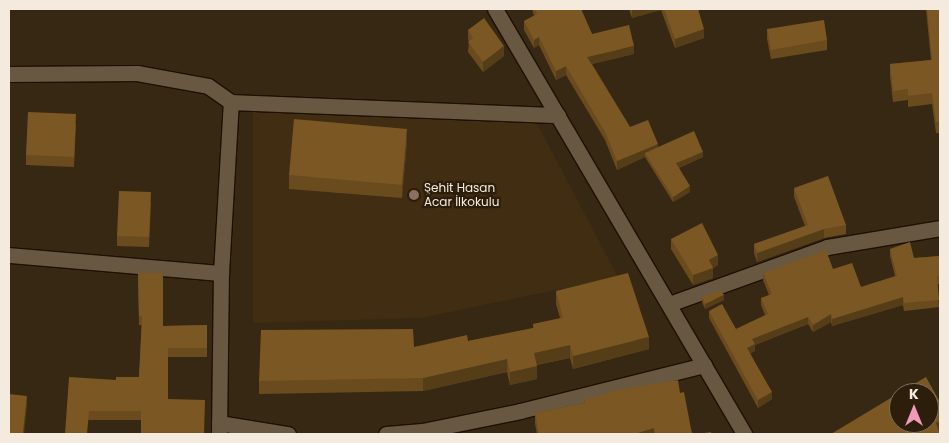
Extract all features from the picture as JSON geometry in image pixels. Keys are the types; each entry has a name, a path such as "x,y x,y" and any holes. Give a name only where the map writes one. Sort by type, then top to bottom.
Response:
{"street":[{"path":"495,9 744,434"},
{"path":"9,74 137,73 208,86 231,102 558,115"},
{"path":"231,102 221,273 219,429 288,434"},
{"path":"669,304 827,247 940,228"},
{"path":"9,255 221,273"},
{"path":"386,434 422,431 512,412 704,365"}],"shaded area":[{"name":"Şehit Hasan Acar İlkokulu","path":"253,105 532,114 618,277 421,318 253,323"}],"building":[{"path":"535,9 581,9 592,34 629,25 634,46 587,57 630,127 648,120 658,144 617,161 605,132 566,66 556,71 539,37 534,40 524,21 537,14"},
{"path":"664,9 698,9 704,29 675,39"},
{"path":"927,9 940,9 940,121 936,122 932,93 908,96 908,89 893,91 890,64 932,60"},
{"path":"484,18 504,46 483,62 468,42 473,38 468,30"},
{"path":"824,20 827,40 771,50 767,29"},
{"path":"28,112 76,114 74,157 26,155"},
{"path":"294,119 407,129 402,185 289,175"},
{"path":"694,131 703,152 676,163 690,186 673,197 645,153"},
{"path":"828,176 846,225 824,229 757,253 754,244 808,225 794,188"},
{"path":"119,191 151,192 149,237 117,236"},
{"path":"702,223 718,255 709,260 713,268 693,275 671,239"},
{"path":"910,242 914,258 940,256 940,276 937,276 939,300 904,303 903,297 832,319 831,314 813,325 808,317 752,339 755,344 747,348 772,392 758,400 709,311 722,304 736,329 768,314 761,298 772,294 763,273 826,250 833,269 852,263 861,287 897,276 890,249"},
{"path":"138,273 163,273 163,326 207,325 207,348 168,348 168,399 205,400 204,434 141,434 141,411 89,411 87,434 65,434 69,377 116,380 116,377 139,377 142,316 139,316"},
{"path":"628,273 649,337 573,356 570,345 534,353 537,366 510,372 507,359 423,378 259,381 261,330 413,329 414,347 467,335 468,341 534,328 533,324 563,318 556,291"},
{"path":"721,290 724,295 705,304 702,297"},
{"path":"926,377 929,383 916,383"},
{"path":"678,380 680,393 684,392 692,434 655,434 654,428 634,434 539,434 535,413 585,403 584,400 617,390"},
{"path":"9,394 27,396 23,434 9,434"},
{"path":"889,399 889,433 939,433 939,431 940,434 831,434"},
{"path":"939,400 940,402 939,422"}],"place":[{"name":"Şehit Hasan Acar İlkokulu","path":"414,195"}]}
